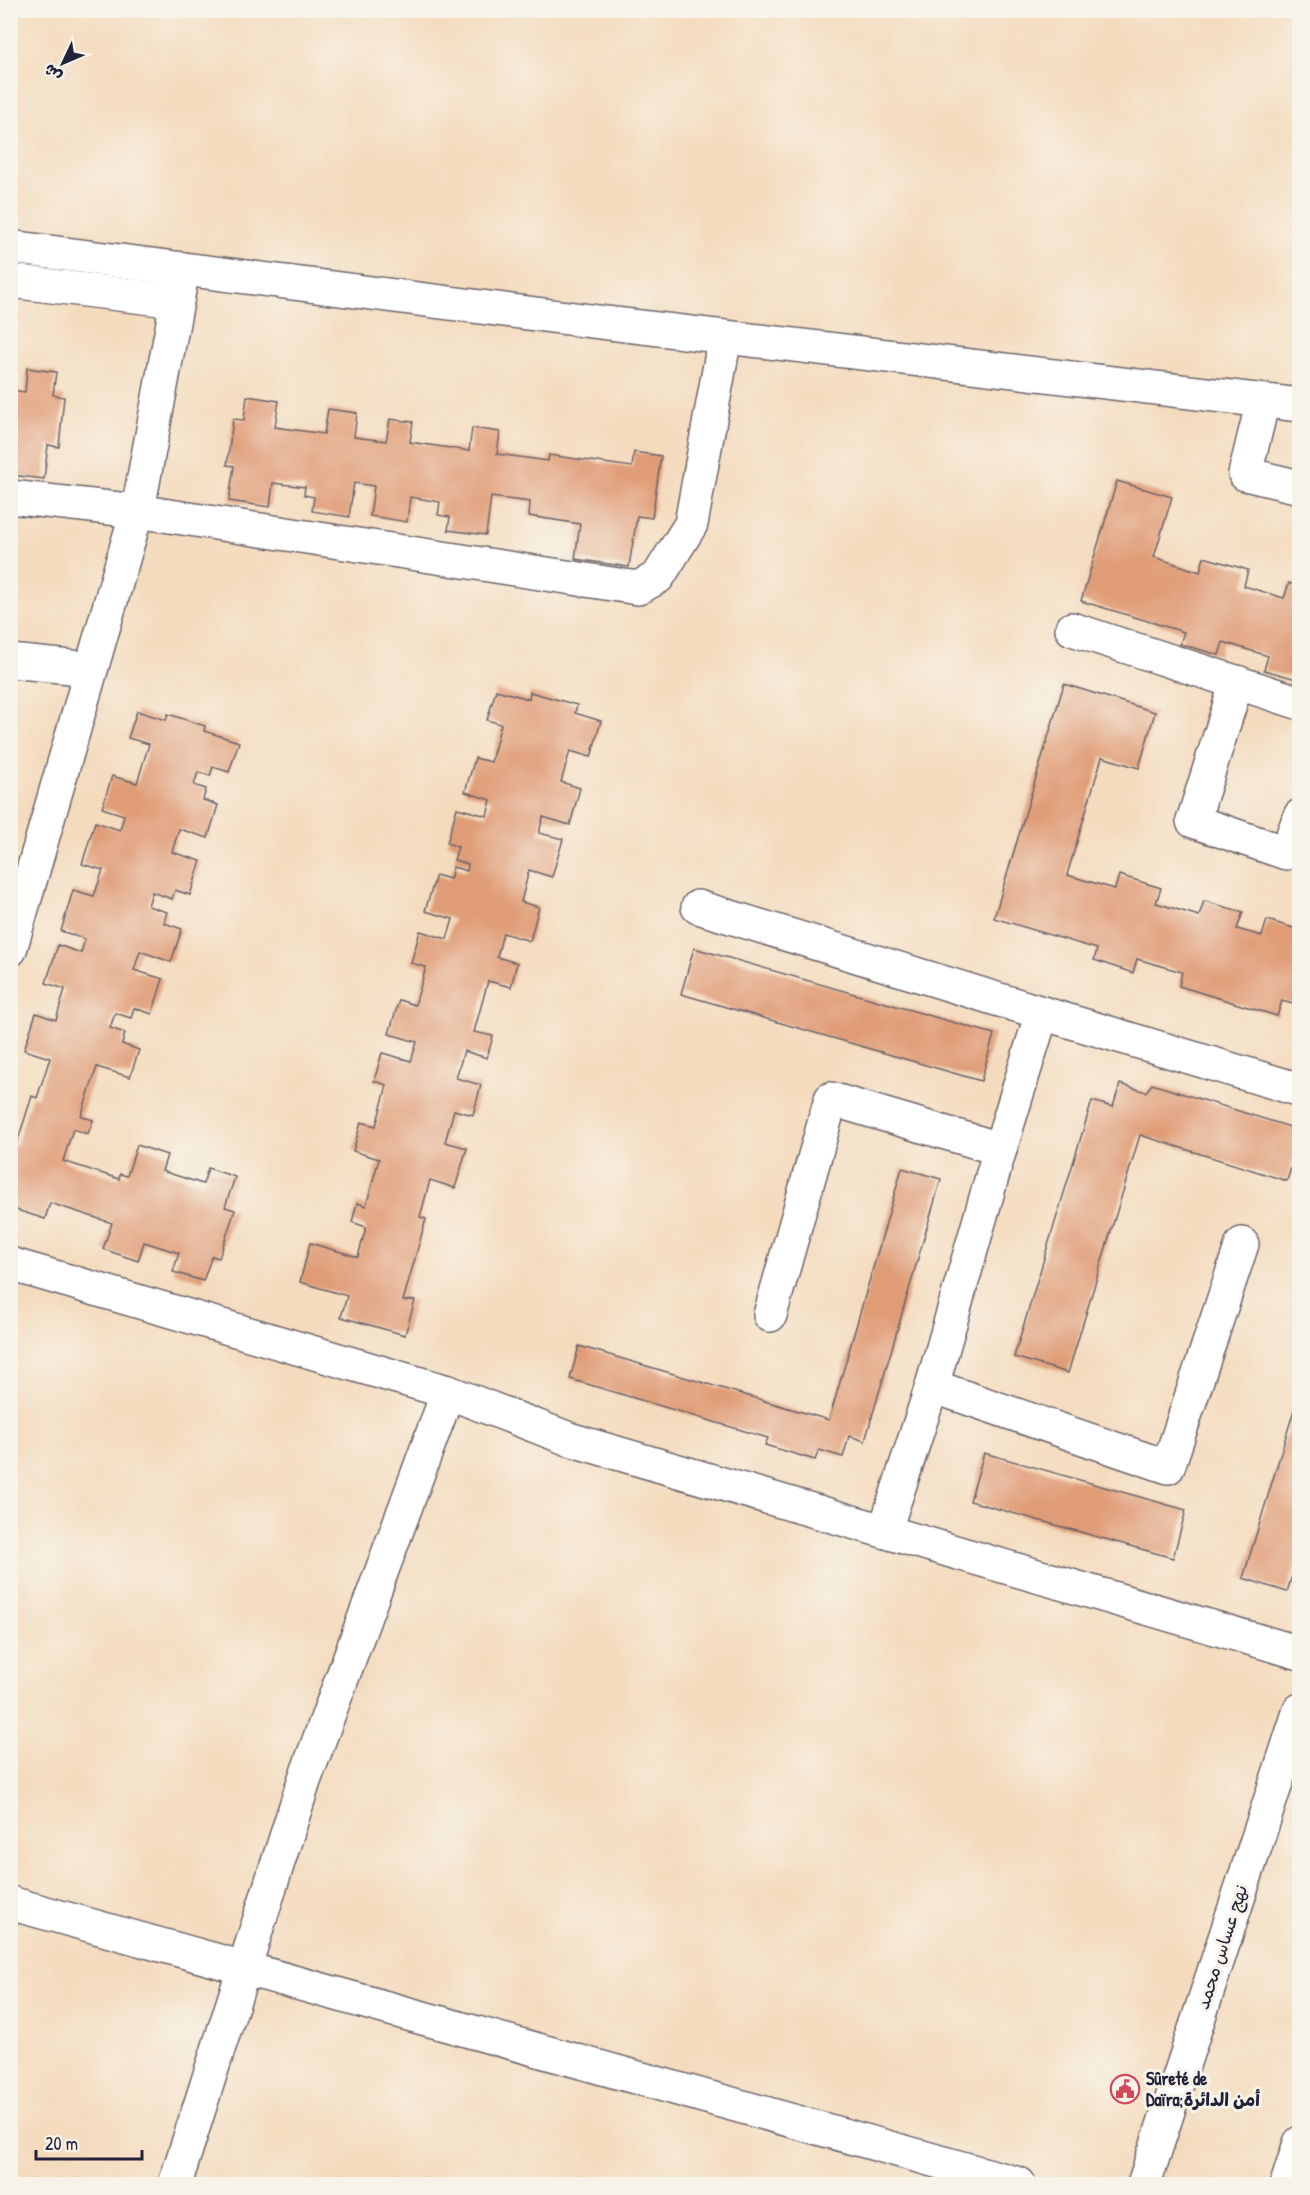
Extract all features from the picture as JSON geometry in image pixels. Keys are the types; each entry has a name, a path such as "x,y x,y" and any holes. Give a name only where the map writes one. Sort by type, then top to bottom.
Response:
{"street":[{"path":"10,247 725,337 1299,405"},
{"path":"10,950 137,511 183,269"},
{"path":"10,281 177,301"},
{"path":"10,497 137,511 638,588 658,577 691,524 725,337"},
{"path":"1263,400 1245,474 1299,487"},
{"path":"1072,629 1299,703"},
{"path":"10,661 91,669"},
{"path":"1236,682 1193,821 1286,853 1299,816"},
{"path":"698,907 1299,1090"},
{"path":"885,1530 932,1386 1000,1149 1042,1013"},
{"path":"770,1314 831,1099 1000,1149"},
{"path":"932,1386 1168,1467 1242,1244"},
{"path":"10,1264 448,1392 569,1439 1299,1653"},
{"path":"175,2184 304,1780 448,1392"},
{"name":"نهج عساس محمد","path":"1144,2184 1299,1710"},
{"path":"10,1903 1018,2184"},
{"path":"1287,2184 1299,2143"}],"building":[{"path":"27,368 56,372 53,395 64,397 59,447 48,445 44,479 10,475 10,390 25,392"},
{"path":"247,396 279,401 275,427 324,434 328,409 357,413 354,437 386,441 390,419 413,422 410,442 469,451 472,428 500,432 497,454 548,461 549,455 632,467 634,452 661,456 652,518 637,516 629,567 575,559 580,524 529,516 530,502 491,497 486,535 448,530 450,517 438,515 440,502 410,497 407,522 370,516 374,486 354,483 349,517 312,511 314,497 304,495 305,487 273,483 270,507 229,501 234,466 227,465 233,419 244,420"},
{"path":"1117,481 1172,497 1154,557 1200,572 1204,557 1248,570 1244,586 1284,598 1289,583 1300,587 1300,680 1264,670 1268,656 1223,642 1219,655 1180,644 1184,632 1081,601"},
{"path":"1064,684 1155,712 1139,768 1102,757 1067,875 1115,889 1119,875 1161,888 1156,903 1199,916 1204,901 1243,912 1237,929 1262,936 1267,920 1300,930 1297,951 1300,952 1300,1006 1282,1001 1277,1016 1179,986 1182,972 1137,959 1133,973 1094,960 1097,949 994,918"},
{"path":"496,690 529,699 530,692 577,705 575,713 601,721 591,757 570,751 561,782 580,788 570,825 543,817 539,833 563,839 552,877 529,870 521,902 539,907 530,941 503,933 497,957 517,963 511,987 488,981 474,1032 493,1036 487,1058 464,1051 456,1078 481,1085 473,1115 454,1110 445,1142 467,1148 455,1188 430,1180 420,1217 426,1219 403,1301 415,1300 405,1335 341,1317 347,1296 300,1282 310,1243 358,1257 366,1227 352,1222 357,1203 366,1206 379,1159 353,1151 361,1122 376,1126 387,1085 374,1081 382,1053 411,1061 417,1042 389,1034 399,1000 415,1005 426,967 411,963 420,931 447,939 453,919 425,911 436,875 450,879 453,867 467,871 468,864 454,860 458,847 447,843 457,808 487,816 491,800 465,792 475,758 491,762 501,724 487,720"},
{"path":"137,711 166,720 168,714 205,726 204,731 239,742 229,772 213,767 210,776 198,772 194,785 206,789 203,800 218,805 208,838 179,829 172,852 201,861 190,895 175,890 172,899 152,892 148,906 167,912 164,923 182,929 171,962 140,951 134,970 163,979 152,1014 134,1008 131,1018 115,1013 110,1028 125,1033 122,1044 139,1050 130,1077 97,1067 81,1116 93,1120 88,1134 73,1129 63,1161 119,1179 120,1174 127,1176 137,1145 167,1155 162,1171 203,1184 208,1168 235,1177 225,1207 235,1210 219,1258 212,1256 203,1281 173,1272 179,1253 144,1242 138,1261 103,1249 112,1223 50,1203 45,1219 10,1208 10,1152 13,1145 16,1146 32,1096 37,1098 50,1058 24,1050 36,1013 56,1020 65,989 46,983 58,945 81,953 85,939 61,931 73,890 94,896 103,870 82,864 95,822 120,830 124,815 102,808 112,776 137,783 149,744 128,738"},
{"path":"694,948 994,1034 981,1081 681,994"},
{"path":"1120,1084 1146,1092 1152,1084 1300,1130 1300,1139 1287,1181 1140,1135 1068,1373 1014,1357 1092,1101 1113,1107"},
{"path":"902,1168 941,1179 865,1441 849,1436 843,1457 819,1450 815,1460 765,1445 768,1438 570,1379 579,1346 829,1420"},
{"path":"1300,1390 1300,1550 1287,1592 1243,1578"},
{"path":"984,1453 1186,1510 1173,1558 970,1501"}],"place":[{"name":"Sûreté de Daïra;أمن الدائرة","path":"1125,2089"}]}
